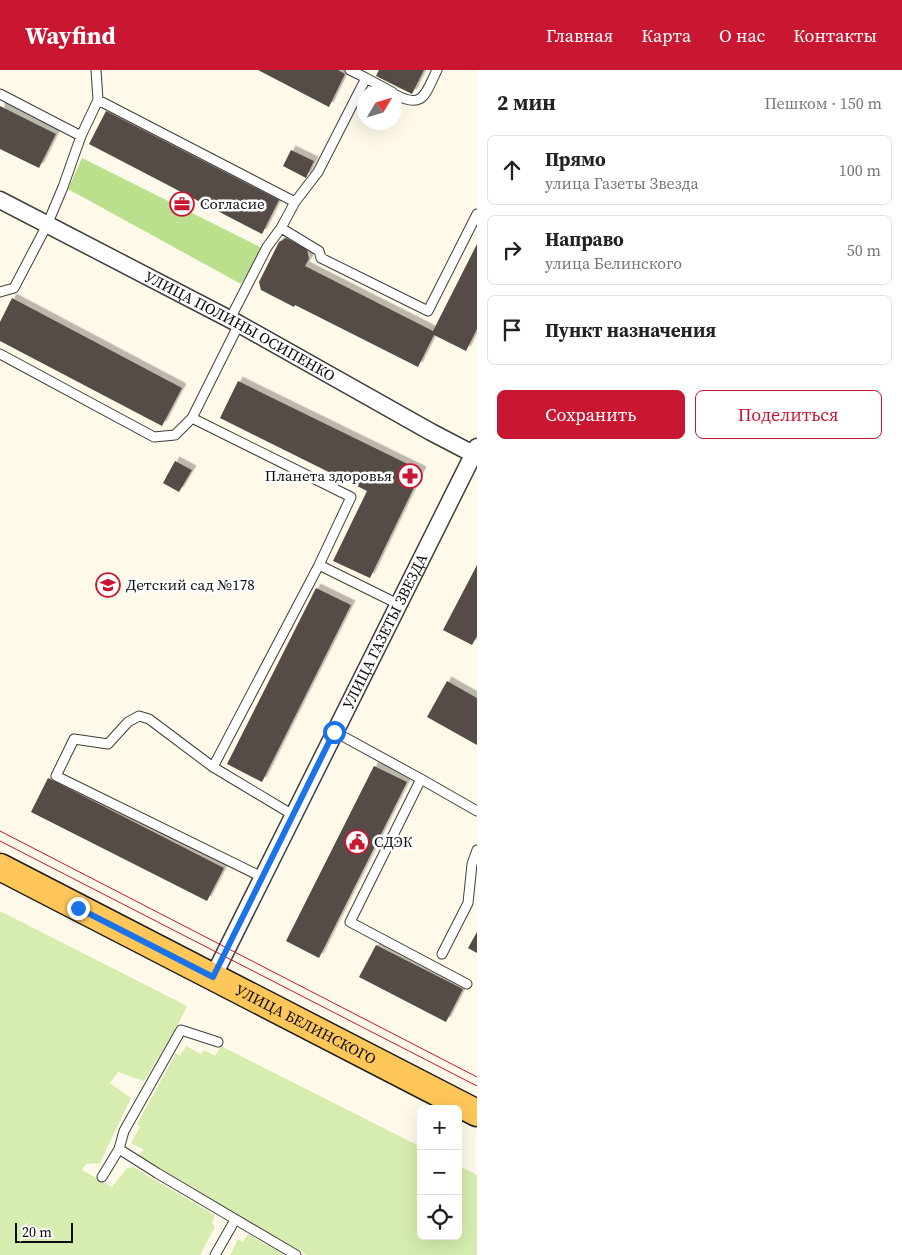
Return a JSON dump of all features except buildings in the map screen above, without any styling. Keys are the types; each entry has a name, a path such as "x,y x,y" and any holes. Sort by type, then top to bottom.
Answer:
{"main road":[{"name":"УЛИЦА БЕЛИНСКОГО","path":"0,867 477,1113"}],"street":[{"name":"УЛИЦА ПОЛИНЫ ОСИПЕНКО","path":"0,200 235,322 431,432 476,452"},
{"name":"УЛИЦА ГАЗЕТЫ ЗВЕЗДА","path":"213,977 398,604 476,452"}],"lane":[{"path":"0,292 14,288 47,225 81,136 98,100 96,70"},
{"path":"350,70 379,85"},
{"path":"402,98 417,101 424,96 437,70"},
{"path":"0,354 154,437 175,435 192,418 266,247 281,228 295,202 318,172 366,78"},
{"path":"0,94 81,136"},
{"path":"98,100 295,202"},
{"path":"281,228 319,250 321,258 428,311 477,214"},
{"path":"192,418 351,497 319,565 213,767"},
{"path":"319,565 398,604"},
{"path":"262,877 56,776 74,739 108,744 128,722 139,716 149,719 213,767 293,815"},
{"path":"334,732 477,811"},
{"path":"421,779 350,922 467,984"},
{"path":"442,954 468,903 472,864 477,850"},
{"path":"102,1177 119,1148 124,1131 181,1030 218,1042"},
{"path":"119,1148 235,1220 296,1255"},
{"path":"216,1255 235,1220"}],"green space":[{"path":"82,158 262,248 241,284 68,189"},
{"path":"0,911 187,1006 177,1027 144,1081 118,1072 110,1083 131,1098 100,1163 86,1164 82,1170 112,1187 127,1168 133,1167 215,1215 212,1223 215,1227 200,1255 0,1255"},
{"path":"186,1046 201,1054 204,1050 215,1056 221,1046 417,1145 417,1240 462,1240 462,1167 477,1175 477,1255 307,1255 138,1155 144,1150 131,1143 140,1127 137,1124 176,1053 180,1056"},
{"path":"248,1234 284,1255 230,1255 238,1239 243,1242"}],"tram line":[{"path":"0,831 477,1077"},
{"path":"0,841 477,1086"}],"place":[{"name":"Согласие","path":"182,204"},
{"name":"Планета здоровья","path":"410,476"},
{"name":"Детский сад №178","path":"108,585"},
{"name":"СДЭК","path":"357,842"}],"route":[{"path":"78,908 213,977 334,732"}]}
